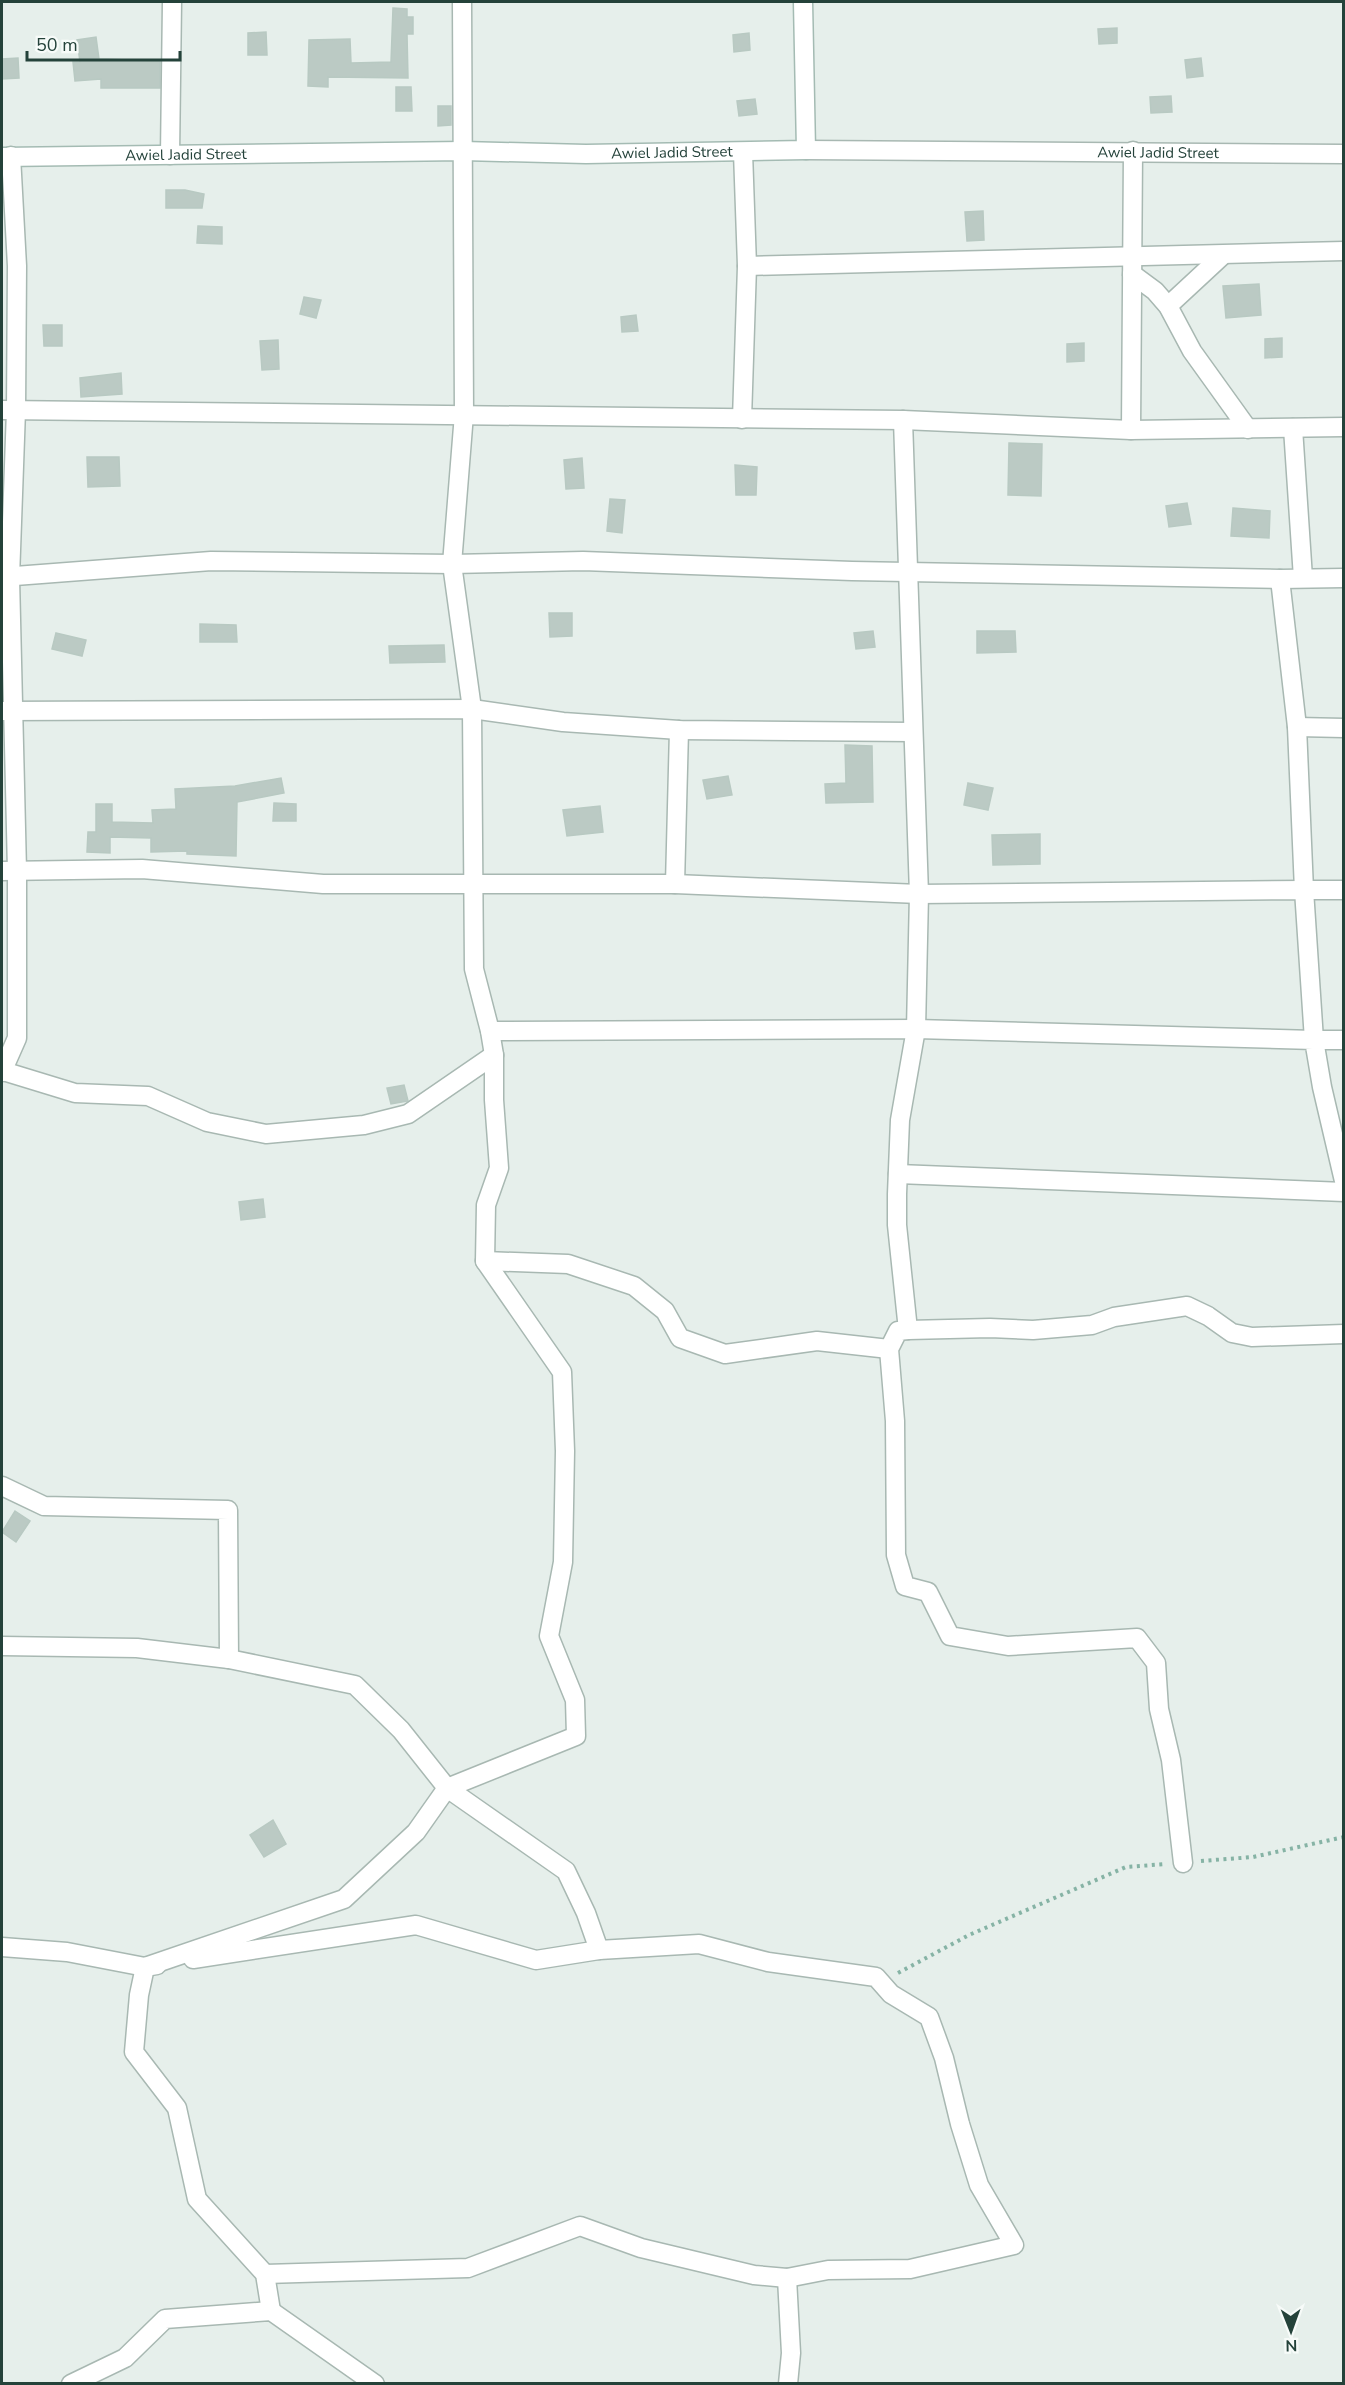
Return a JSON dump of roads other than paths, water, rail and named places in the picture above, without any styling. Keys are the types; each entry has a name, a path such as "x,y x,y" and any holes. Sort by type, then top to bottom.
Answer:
{"street":[{"path":"170,155 172,2"},
{"path":"145,1967 344,1899 416,1832 447,1788 576,1736 575,1700 549,1636 563,1562 565,1451 562,1372 485,1261 486,1205 499,1168 494,1100 494,1055 474,969 472,710 452,564 464,414 462,2"},
{"path":"803,2 806,150"},
{"name":"Awiel Jadid Street","path":"6,157 463,151 586,154 806,150 1344,154"},
{"path":"742,419 747,266 743,152"},
{"path":"1131,430 1133,152"},
{"path":"6,157 9,265 7,711 9,871 17,1038 2,1072 75,1094 148,1096 207,1122 266,1134 364,1125 408,1114 494,1055"},
{"path":"747,266 1131,266 1223,255 1344,251"},
{"path":"1168,306 1223,255"},
{"path":"1131,266 1168,306 1192,351 1248,429"},
{"path":"9,410 903,420 1131,430 1344,428"},
{"path":"903,420 919,894 916,1029 900,1120 898,1174 897,1225 908,1330"},
{"path":"1293,428 1303,578"},
{"path":"6,578 211,561 452,564 584,561 909,572 1280,579 1344,578"},
{"path":"1280,579 1297,727 1304,890 1314,1040 1322,1087 1344,1181"},
{"path":"7,711 472,710 563,723 679,730 913,732"},
{"path":"1297,727 1344,728"},
{"path":"675,884 679,730"},
{"path":"9,871 142,869 323,884 675,884 919,894 1344,890"},
{"path":"490,1031 916,1029 1344,1040"},
{"path":"898,1174 1344,1192"},
{"path":"485,1261 568,1264 634,1286 665,1311 680,1338 725,1354 817,1341 889,1349"},
{"path":"1183,1863 1171,1760 1159,1709 1156,1663 1137,1638 1008,1646 950,1636 928,1592 905,1586 896,1555 895,1421 889,1349 898,1331 990,1328 1033,1330 1092,1325 1114,1317 1187,1306 1208,1316 1232,1333 1252,1337 1344,1334"},
{"path":"2,1486 44,1506 228,1510 229,1659"},
{"path":"2,1646 136,1648 229,1659 355,1685 401,1730 447,1788 566,1871 586,1913 599,1950"},
{"path":"2,1947 67,1952 145,1967 416,1925 536,1960 599,1950 699,1944 768,1962 876,1977 891,1994 930,2017 944,2058 960,2124 979,2185 1014,2245 909,2269 828,2270 788,2278 754,2275 641,2248 580,2226 468,2268 265,2274"},
{"path":"145,1967 139,1995 134,2052 177,2108 197,2199 265,2274 271,2311"},
{"path":"788,2278 791,2353 788,2384"},
{"path":"71,2384 125,2358 165,2319 271,2311 375,2384"}]}
